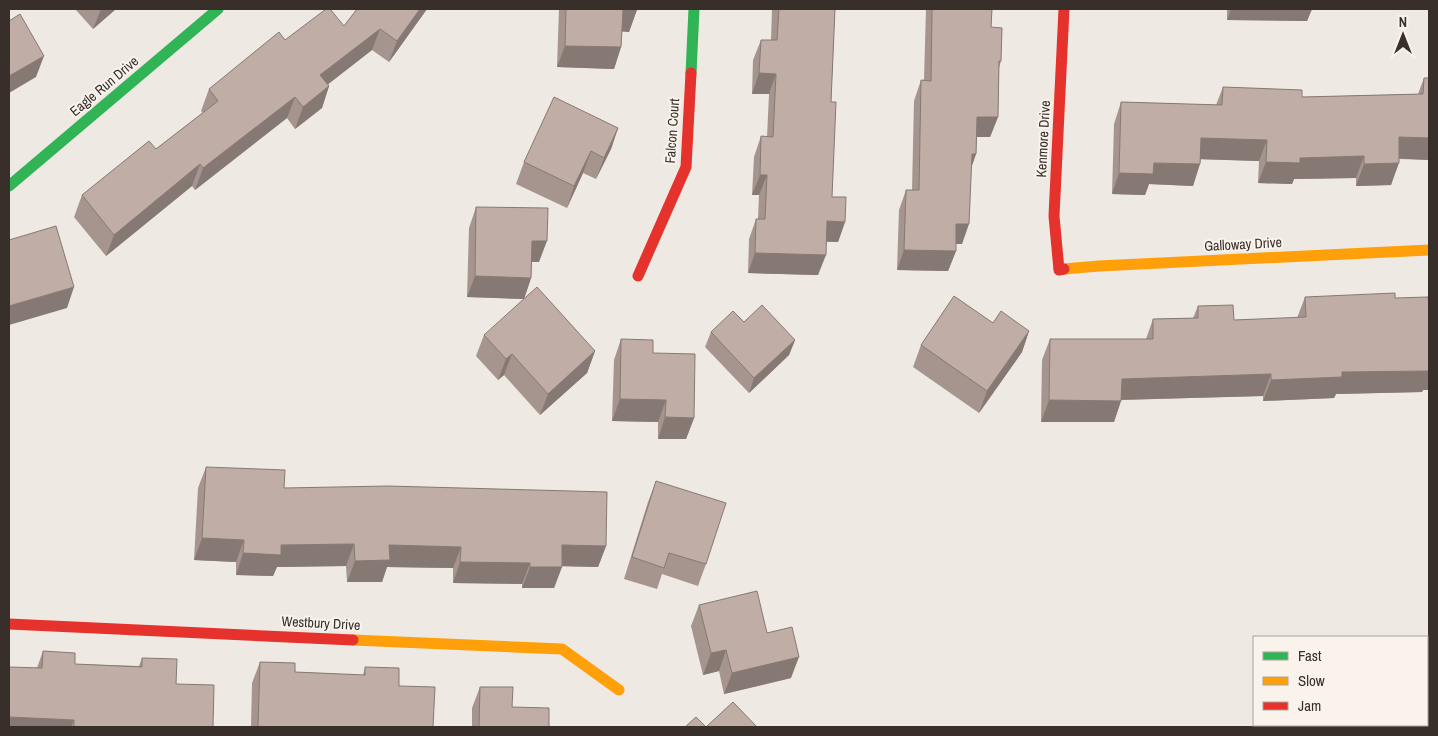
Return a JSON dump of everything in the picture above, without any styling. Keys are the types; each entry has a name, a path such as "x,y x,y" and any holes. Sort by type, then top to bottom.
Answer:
{"street":[{"name":"Eagle Run Drive","path":"9,186 218,9"},
{"name":"Falcon Court","path":"638,276 686,168 694,9"},
{"name":"Kenmore Drive","path":"1059,270 1054,216 1064,9"},
{"name":"Galloway Drive","path":"1059,270 1429,250"},
{"name":"Westbury Drive","path":"9,624 562,649 619,690"}],"building":[{"path":"326,9 330,9 344,26 357,9 420,9 397,41 380,29 320,75 329,86 303,107 295,97 203,168 200,164 114,235 82,195 149,141 156,149 218,101 209,89 279,32 285,40"},
{"path":"566,9 637,10 623,10 621,47 565,46"},
{"path":"779,9 835,9 831,102 836,102 832,197 846,197 845,222 827,221 826,255 755,253 756,219 765,219 767,175 760,175 761,136 773,137 776,74 759,73 761,40 777,40"},
{"path":"932,9 992,9 991,27 1002,28 1001,61 999,61 998,117 977,117 976,154 972,154 969,224 956,224 956,251 904,250 906,190 919,190 921,80 931,81"},
{"path":"20,14 44,56 9,76 9,21"},
{"path":"1424,78 1429,78 1429,138 1399,137 1399,163 1364,164 1364,156 1300,158 1300,163 1266,162 1267,140 1201,138 1200,164 1154,163 1153,174 1119,173 1121,102 1222,105 1223,87 1302,90 1302,97 1423,94"},
{"path":"554,97 618,128 604,158 591,151 574,186 524,162"},
{"path":"476,207 548,208 547,241 532,241 531,278 475,276"},
{"path":"56,226 74,287 9,306 9,240"},
{"path":"537,287 595,351 548,394 512,354 506,359 484,335"},
{"path":"1395,293 1395,298 1428,297 1429,371 1342,372 1342,377 1271,380 1271,374 1122,379 1121,401 1049,400 1050,339 1153,339 1153,319 1198,318 1198,306 1233,305 1234,320 1306,317 1305,297"},
{"path":"954,296 993,323 1001,311 1029,331 987,391 921,345"},
{"path":"762,305 795,340 754,378 711,332 733,311 744,322"},
{"path":"621,339 653,340 653,353 695,354 694,418 665,417 666,400 620,399"},
{"path":"206,467 285,470 284,488 388,486 607,492 606,546 562,545 562,567 530,567 530,563 460,562 461,547 389,545 390,560 355,561 354,544 281,545 281,555 243,553 244,540 202,538"},
{"path":"656,481 726,503 706,564 669,553 664,568 632,557"},
{"path":"757,591 767,633 792,627 799,657 732,673 726,650 711,653 699,605"},
{"path":"43,651 75,653 75,664 142,667 142,658 177,659 176,684 214,685 213,727 74,727 74,720 9,717 9,667 42,668"},
{"path":"260,662 295,663 295,672 365,675 365,667 399,668 399,686 435,687 433,727 258,727"},
{"path":"480,687 513,687 512,707 549,708 549,727 479,727"},
{"path":"733,702 757,727 706,727"},
{"path":"696,717 706,727 685,727"}],"traffic: fast":[{"path":"9,186 218,9"},
{"path":"691,73 694,9"}],"traffic: slow":[{"path":"1064,269 1429,250"},
{"path":"353,640 562,649 619,690"}],"traffic: jam":[{"path":"1064,9 1054,216 1059,270 1064,269"},
{"path":"638,276 686,167 691,73"},
{"path":"9,624 353,640"}]}
